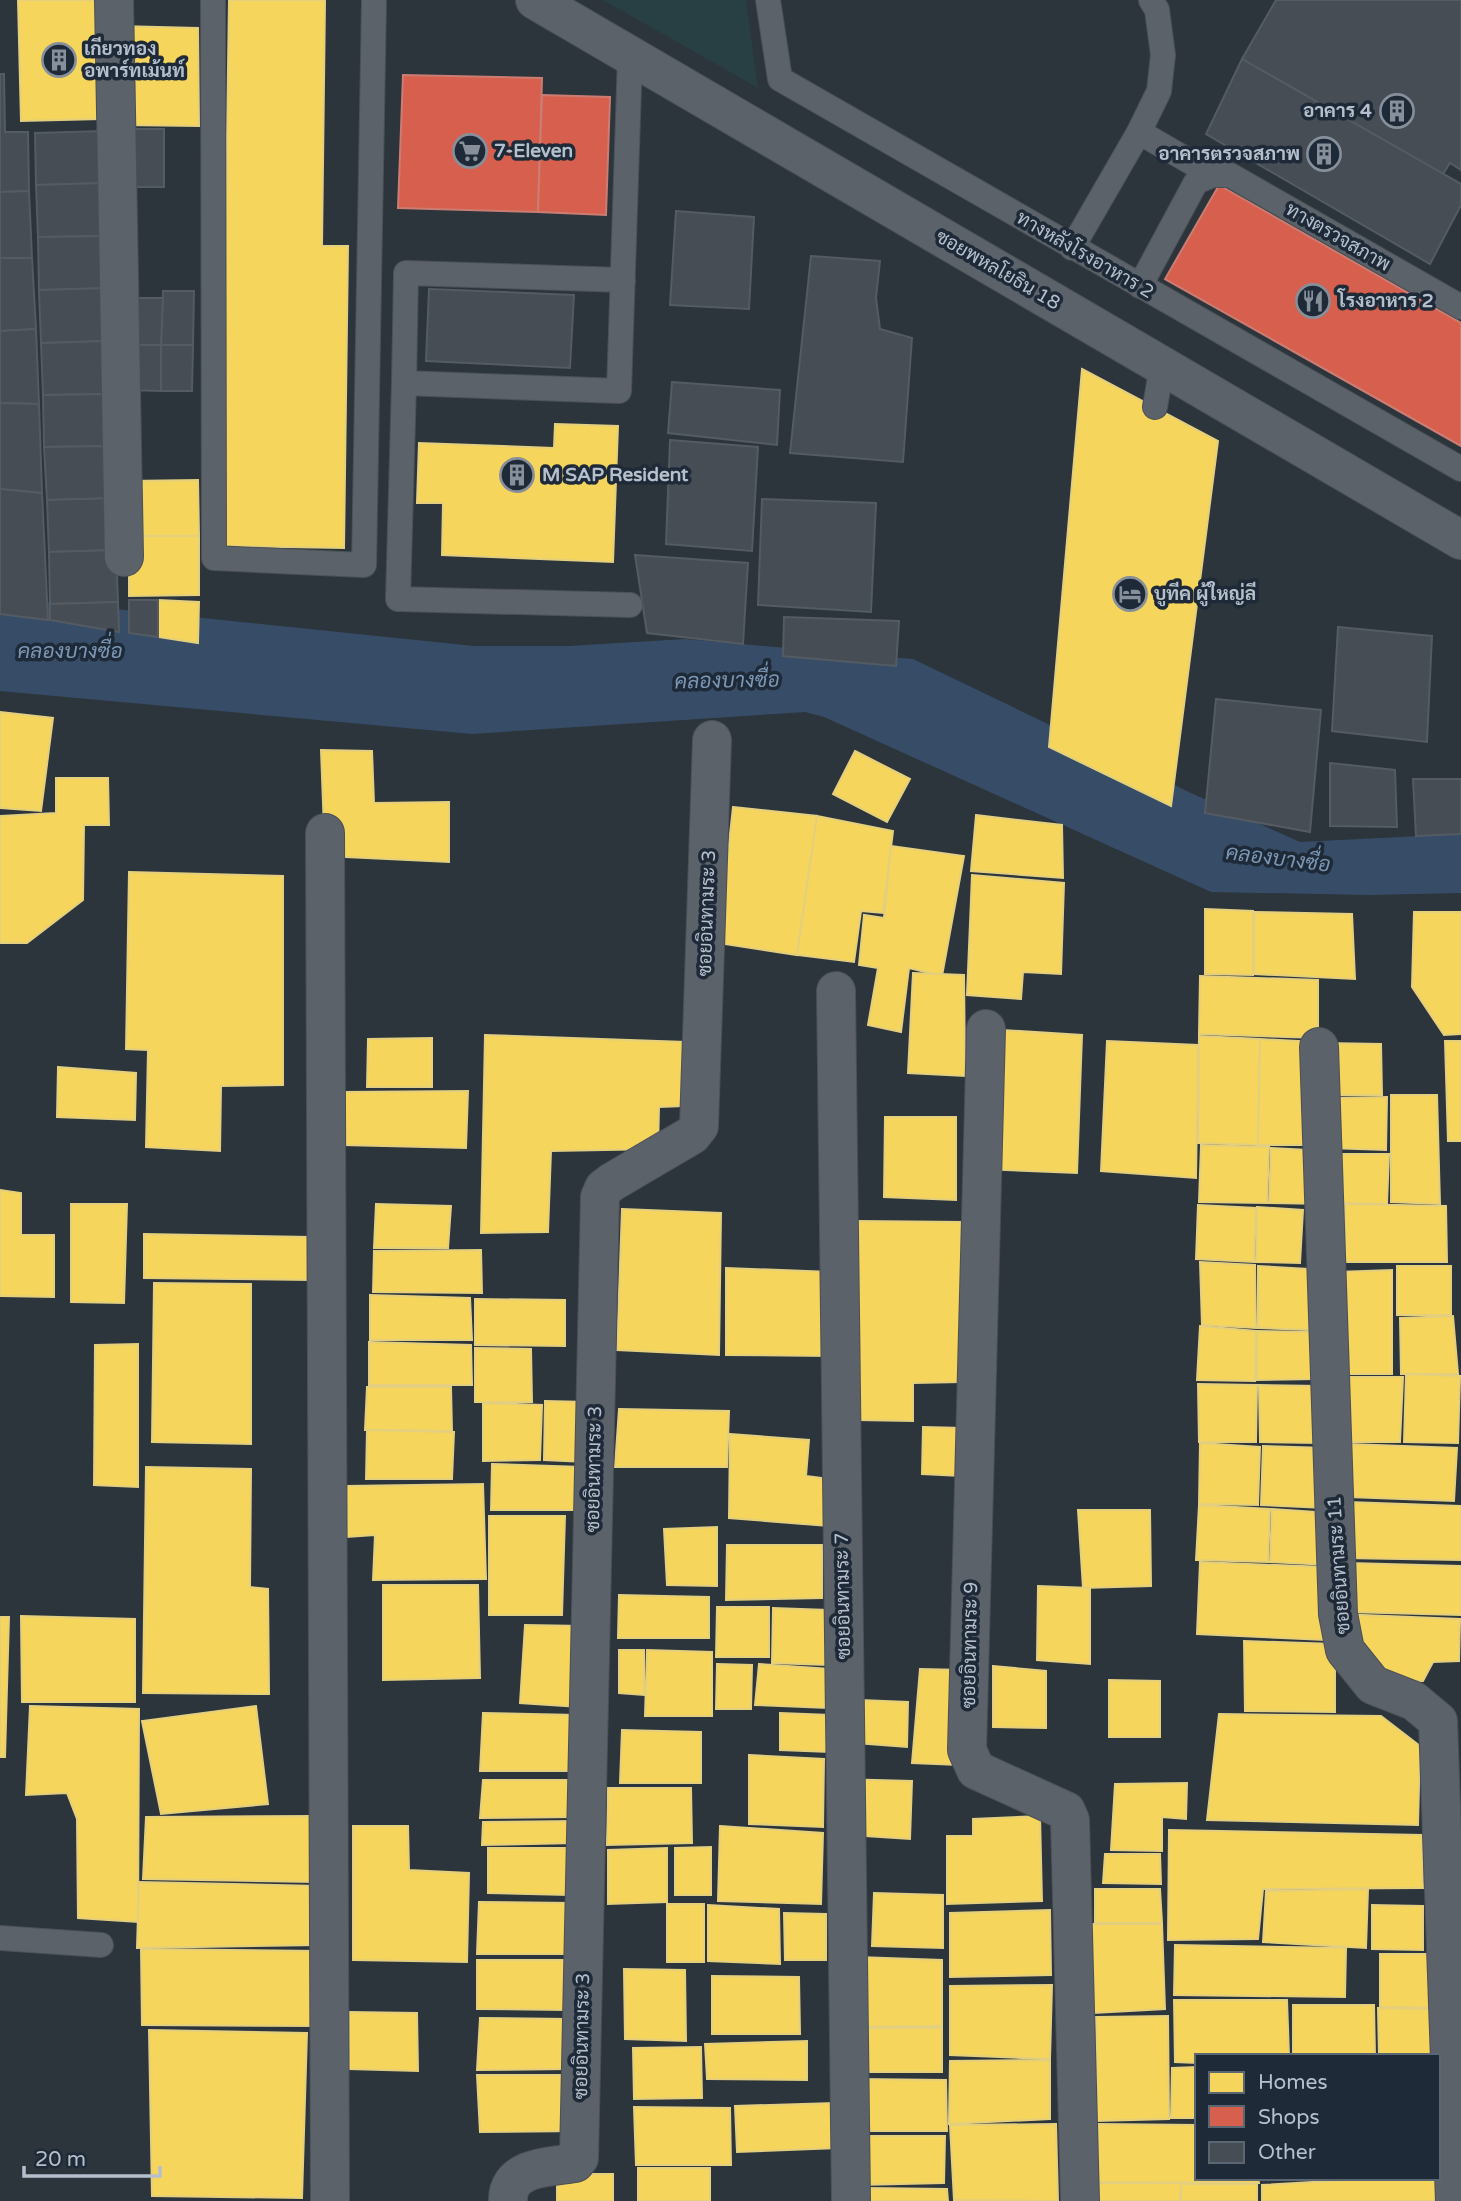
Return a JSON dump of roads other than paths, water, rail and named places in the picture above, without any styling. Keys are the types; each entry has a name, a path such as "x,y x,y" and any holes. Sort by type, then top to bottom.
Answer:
{"street":[{"path":"114,0 124,557"},
{"name":"ซอยพหลโยธิน 18","path":"535,0 1461,540"},
{"name":"ซอยอินทามระ 3","path":"508,2201 512,2183 518,2177 531,2170 575,2163 579,2158 600,1197 604,1188 612,1182 692,1135 699,1126 712,740"},
{"path":"325,833 330,2201"},
{"name":"ซอยอินทามระ 7","path":"836,991 851,2201"},
{"name":"ซอยอินทามระ 9","path":"986,1029 967,1750 975,1770 1066,1811 1070,1821 1080,2201"},
{"name":"ซอยอินทามระ 11","path":"1319,1047 1338,1614 1345,1650 1373,1685 1415,1701 1438,1721 1455,2201"}],"lane":[{"path":"213,0 214,558 364,565 374,0"},
{"name":"ทางหลังโรงอาหาร 2","path":"768,0 780,79 1461,469"},
{"path":"1072,248 1139,132 1159,90 1163,55 1157,10 1151,0"},
{"path":"404,383 619,391 630,56"},
{"name":"ทางตรวจสภาพ","path":"1139,132 1213,175 1230,175 1461,307"},
{"path":"1140,286 1196,182 1213,175"},
{"path":"623,280 406,273 398,599 630,606"},
{"path":"1155,407 1162,365"},
{"path":"0,1938 101,1945"}],"water":[{"name":"คลองบางซื่อ","path":"0,597 474,646 569,646 685,639 913,659 1191,793 1300,842 1461,834 1461,893 1369,895 1211,892 824,717 805,712 472,734 0,691"}],"place":[{"name":"เกียวทอง อพาร์ทเม้นท์","path":"59,60"},
{"name":"อาคาร 4","path":"1397,111"},
{"name":"7-Eleven","path":"470,151"},
{"name":"อาคารตรวจสภาพ","path":"1324,154"},
{"name":"โรงอาหาร 2","path":"1313,301"},
{"name":"M SAP Resident","path":"517,475"},
{"name":"บูทีค ผู้ใหญ่ลี","path":"1130,594"}]}
